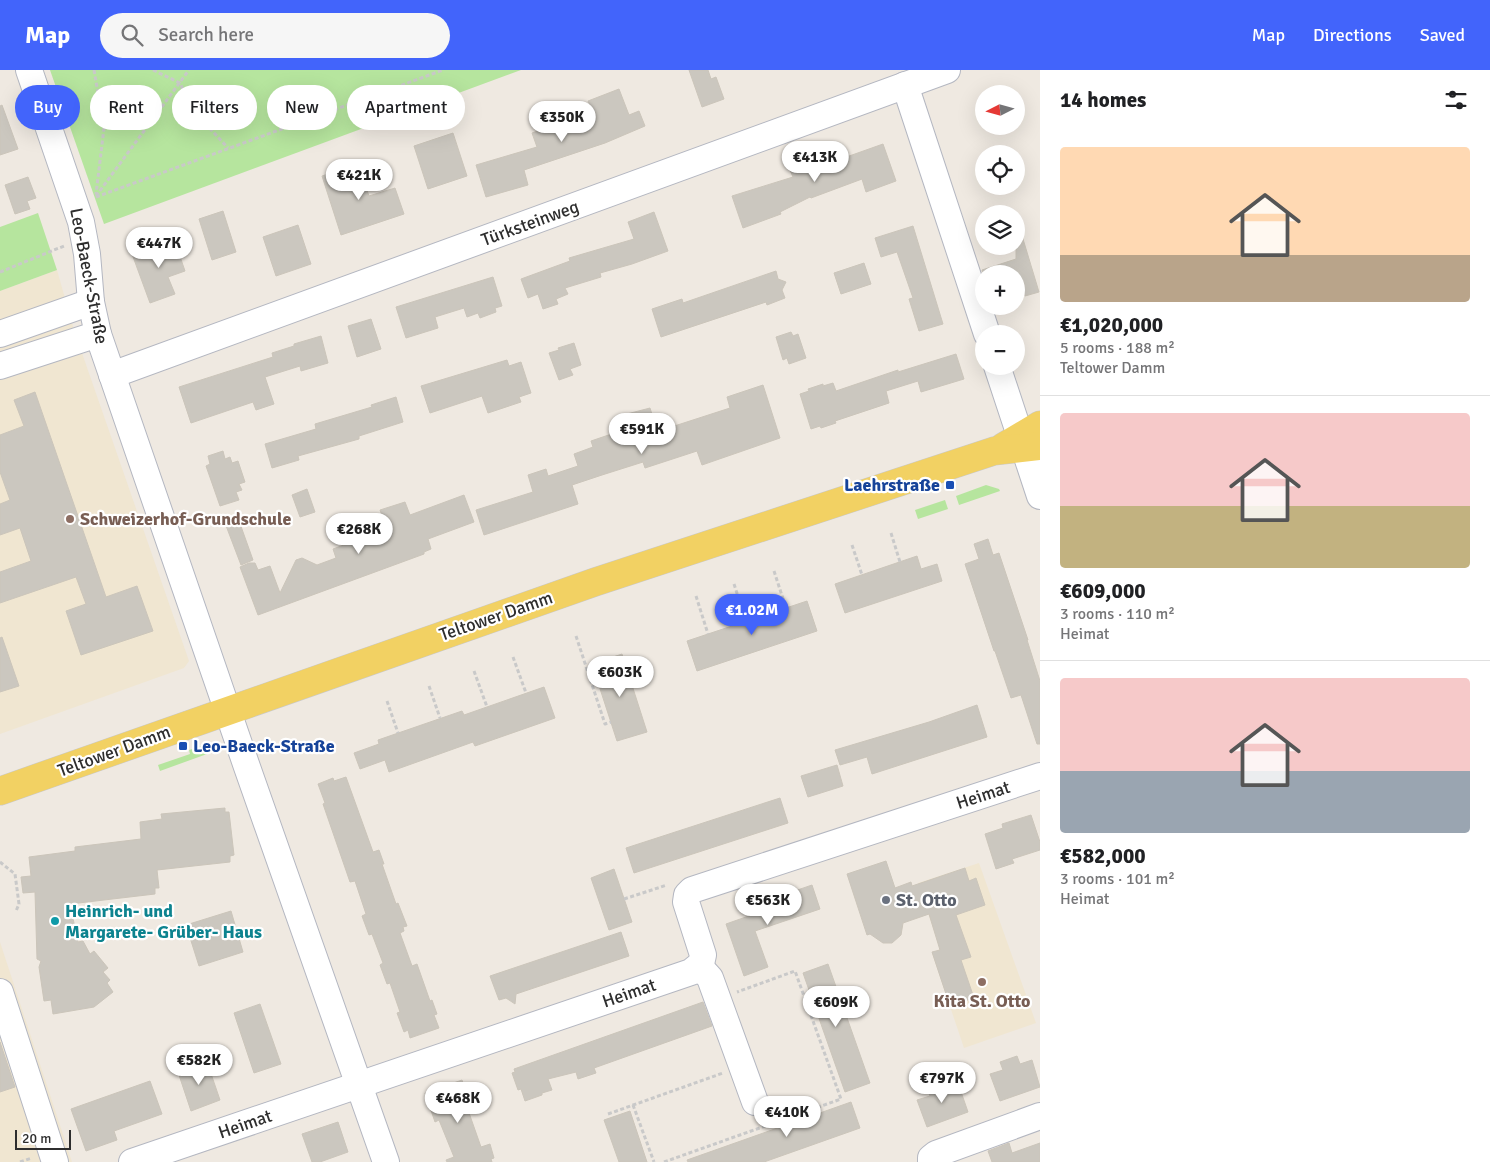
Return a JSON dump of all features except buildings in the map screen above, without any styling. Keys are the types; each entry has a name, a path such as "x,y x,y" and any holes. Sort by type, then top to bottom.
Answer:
{"main road":[{"name":"Teltower Damm","path":"0,791 595,582 1031,439"}],"street":[{"name":"Leo-Baeck-Straße","path":"29,70 86,201 85,239 91,302 98,334 386,1162"},
{"name":"Türksteinweg","path":"112,376 947,70"},
{"path":"905,85 984,325"},
{"path":"0,334 91,302"},
{"path":"0,366 98,334"},
{"path":"1001,375 1031,439 1040,496"},
{"name":"Heimat","path":"132,1162 691,972 700,966 703,960 703,952 686,902 687,895 692,890 1040,776"},
{"path":"700,966 710,978 755,1102"},
{"path":"0,992 54,1162"},
{"path":"931,1162 932,1156 936,1154 1040,1116"}],"path":[{"path":"86,201 104,128 94,70"},
{"path":"153,70 180,83 192,109 228,148"},
{"path":"86,201 189,70"},
{"path":"86,201 443,70"},
{"path":"0,272 85,239"},
{"path":"891,533 900,562"},
{"path":"852,545 862,575"},
{"path":"774,571 786,608"},
{"path":"734,584 746,622"},
{"path":"696,596 708,634"},
{"path":"576,636 605,724 611,722"},
{"path":"513,657 526,693"},
{"path":"474,671 487,707"},
{"path":"592,685 598,683"},
{"path":"429,686 440,718"},
{"path":"387,701 398,733"},
{"path":"0,862 15,874 19,904 16,911"},
{"path":"624,899 667,885"},
{"path":"664,1162 841,1099 795,972 717,999"},
{"path":"608,1114 742,1066"},
{"path":"634,1105 654,1162"}],"shaded area":[{"name":"Schweizerhof-Grundschule","path":"57,270 74,330 189,661 184,668 0,734 0,291"},
{"name":"Kita St. Otto","path":"979,863 1036,1023 964,1048 932,953 940,949 918,883"},
{"path":"0,942 72,1162 0,1162"}],"green space":[{"path":"50,70 521,70 465,91 465,85 347,85 347,130 359,130 104,224 71,130 80,130 80,85 55,85"},
{"path":"38,213 57,270 0,291 0,227"},
{"path":"986,485 1000,491 959,505 956,496"},
{"path":"945,500 948,509 918,519 915,510"},
{"path":"202,746 207,754 160,771 158,765 190,754 189,750"}],"place":[{"name":"Laehrstraße","path":"950,485"},
{"name":"Schweizerhof-Grundschule","path":"70,519"},
{"name":"Leo-Baeck-Straße","path":"183,746"},
{"name":"St. Otto","path":"886,900"},
{"name":"Heinrich- und Margarete- Grüber- Haus","path":"55,921"},
{"name":"Kita St. Otto","path":"982,982"}]}
